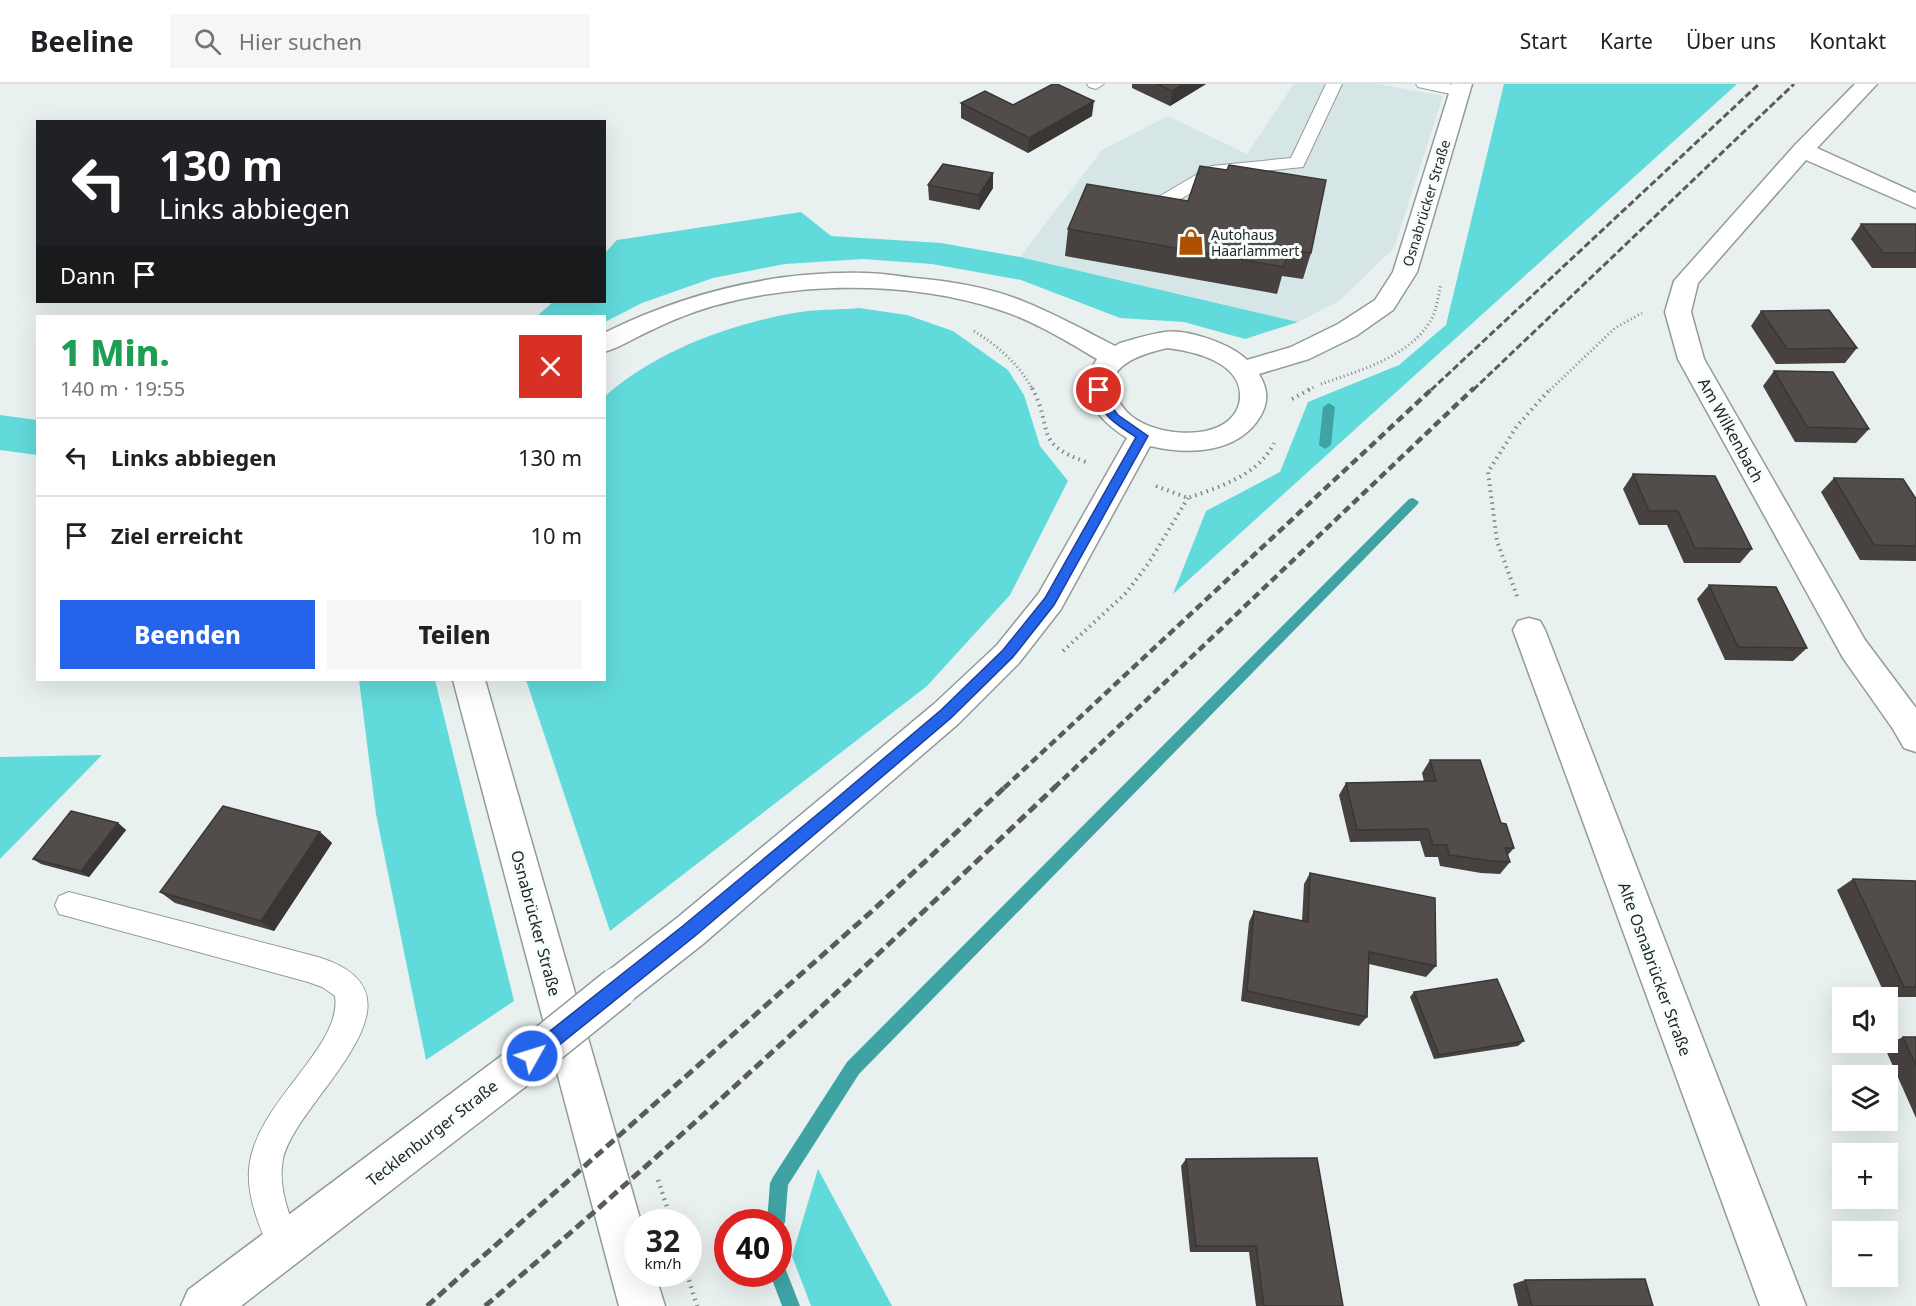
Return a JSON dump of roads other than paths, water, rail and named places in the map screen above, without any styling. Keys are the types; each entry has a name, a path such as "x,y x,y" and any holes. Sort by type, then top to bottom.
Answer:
{"street":[{"name":"Am Wilkenbach","path":"1867,84 1803,150 1686,281 1678,312 1691,359 1854,650 1912,726"},
{"name":"Osnabrücker Straße","path":"1243,370 1300,353 1347,330 1383,304 1405,273 1461,87"},
{"path":"1803,150 1916,201"},
{"path":"606,343 645,323 703,301 761,287 864,280 949,289 1010,305 1065,330 1114,357"},
{"path":"1167,340 1188,342 1211,349 1229,358 1243,370 1251,383 1254,398 1251,411 1239,426 1220,437 1195,442 1169,442 1142,436 1114,418 1102,403 1099,390 1101,375 1114,357 1125,349 1147,342 1167,340"},
{"name":"Tecklenburger Straße","path":"204,1306 285,1247 515,1070 690,931 946,714 1008,654 1050,601 1142,436"},
{"name":"Alte Osnabrücker Straße","path":"1529,630 1783,1306"},
{"name":"Osnabrücker Straße","path":"469,681 642,1306"}],"lane":[{"path":"1123,200 1158,205 1217,170 1297,162 1334,84"},
{"path":"1424,84 1461,87"},
{"path":"69,905 308,968 334,976 347,987 352,1006 347,1029 282,1124 267,1157 265,1192 285,1247"}],"waterway":[{"path":"1325,445 1329,407"},
{"path":"777,1209 779,1183 853,1068 1413,502"},
{"path":"784,1287 791,1306"}],"railway":[{"path":"1431,390 1759,84"},
{"path":"1473,390 1794,84"},
{"path":"1004,788 1433,388"},
{"path":"1054,788 1474,388"},
{"path":"427,1306 871,912 1006,786"},
{"path":"485,1306 631,1180 774,1050 1056,786"}],"place":[{"name":"Autohaus Haarlammert","path":"1191,242"}]}
